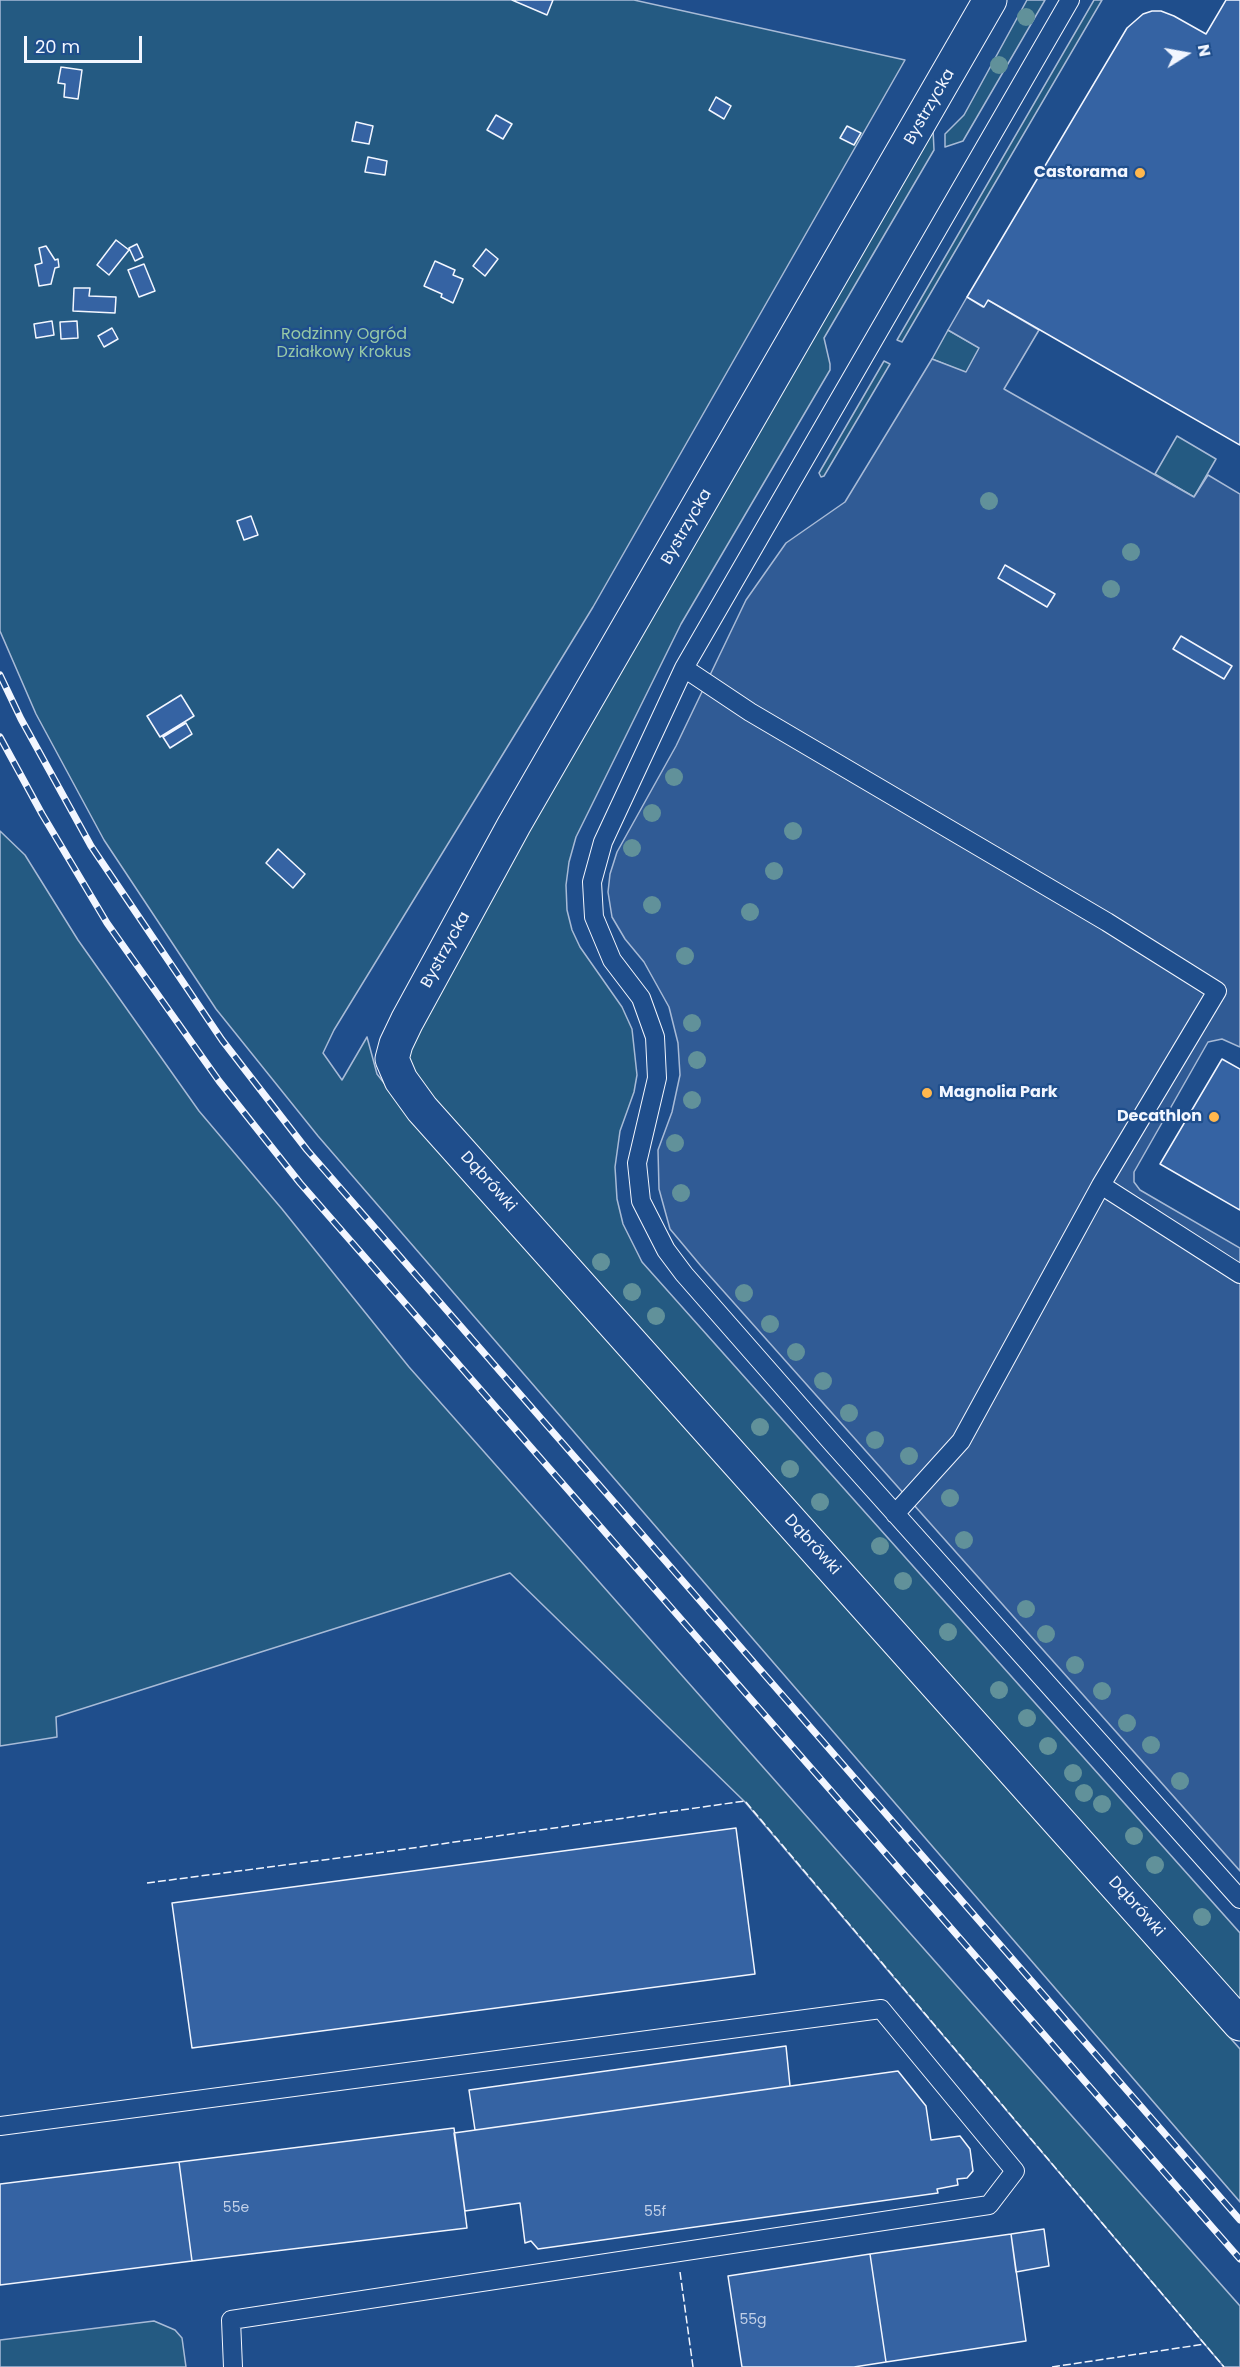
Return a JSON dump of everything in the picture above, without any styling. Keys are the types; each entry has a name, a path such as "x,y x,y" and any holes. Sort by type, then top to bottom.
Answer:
{"street":[{"name":"Bystrzycka","path":"392,1059 407,1021 514,825 990,0"},
{"name":"Dąbrówki","path":"392,1059 401,1080 422,1109 1240,2024"}],"lane":[{"path":"1070,0 684,668 603,842 592,882 594,917 612,960 640,998 655,1037 657,1078 637,1163 641,1201 666,1250 684,1274 895,1514 1240,1899"},
{"path":"684,668 750,712 1107,922 1217,990 1101,1185 961,1441 895,1514"},
{"path":"1101,1185 1240,1274"},
{"path":"0,2126 881,2009 1015,2170 988,2205 231,2320 234,2367"}],"green space":[{"name":"Rodzinny Ogród Działkowy Krokus","path":"0,0 634,0 905,60 593,607 334,1030 323,1053 342,1080 367,1037 377,1074 413,1120 1240,2049 1240,2202 318,1136 216,1009 104,840 36,714 0,631"},
{"path":"1027,0 1045,0 963,141 945,147 945,134 964,115"},
{"path":"1094,0 1102,0 902,342 897,340"},
{"path":"933,129 934,150 824,338 830,370 681,624 576,837 566,885 567,910 572,930 580,947 622,1007 632,1029 637,1075 634,1092 620,1131 615,1167 617,1199 623,1224 642,1262 1240,1933 1240,2005 420,1085 404,1046"},
{"path":"948,330 980,348 966,373 932,359"},
{"path":"884,361 890,364 824,476 821,477 819,473"},
{"path":"1177,436 1216,459 1194,497 1155,474"},
{"path":"0,831 25,855 78,940 199,1111 282,1209 409,1367 1240,2306 1240,2367 1224,2367 745,1802 510,1573 56,1717 57,1737 0,1746"},
{"path":"154,2321 175,2330 182,2338 186,2367 0,2367 0,2340"}],"shaded area":[{"name":"Magnolia Park","path":"967,297 983,307 988,300 1039,330 1004,389 1194,497 1208,475 1240,494 1240,1047 1222,1039 1208,1042 1134,1172 1134,1182 1140,1190 1240,1248 1240,1871 701,1266 670,1229 659,1189 658,1150 672,1112 680,1075 678,1043 669,1007 644,962 625,939 612,917 608,892 610,874 617,852 676,746 746,600 786,543 845,502 932,359 966,372 979,348 948,330"}],"building":[{"path":"512,0 553,0 547,15"},
{"name":"Castorama","path":"1226,0 1240,0 1240,445 988,300 984,307 967,297 1127,28 1143,14 1161,11 1206,34"},
{"path":"61,67 82,70 78,99 64,97 65,84 58,83"},
{"path":"716,97 731,106 724,119 709,110"},
{"path":"496,115 512,124 503,139 487,130"},
{"path":"356,122 373,126 369,144 352,141"},
{"path":"847,126 861,133 854,145 840,138"},
{"path":"368,157 387,161 385,175 365,172"},
{"path":"116,240 129,250 109,275 97,265"},
{"path":"137,244 143,257 135,261 129,248"},
{"path":"46,246 55,260 58,259 59,267 55,268 51,284 39,286 35,265 42,263 39,248"},
{"path":"486,249 498,259 485,276 473,266"},
{"path":"435,261 455,270 453,275 463,279 453,303 441,297 442,294 424,286"},
{"path":"144,264 155,291 139,297 128,270"},
{"path":"74,288 90,288 89,296 116,297 115,313 73,311"},
{"path":"52,321 54,335 36,338 34,324"},
{"path":"77,321 78,338 61,339 60,322"},
{"path":"112,328 118,339 104,347 98,336"},
{"path":"251,516 258,535 244,540 237,521"},
{"path":"1005,565 1055,594 1047,607 998,578"},
{"path":"1181,636 1232,666 1224,679 1173,649"},
{"path":"181,695 194,716 160,737 147,716"},
{"path":"186,723 192,734 170,748 163,737"},
{"path":"278,849 305,874 293,888 266,863"},
{"name":"Decathlon","path":"1222,1059 1240,1069 1240,1210 1160,1164"},
{"path":"736,1828 755,1974 192,2048 172,1903"},
{"path":"786,2046 790,2086 475,2130 469,2090"},
{"path":"898,2071 926,2106 931,2140 960,2136 970,2149 973,2171 967,2178 957,2179 958,2185 937,2189 938,2193 538,2249 531,2241 525,2243 520,2203 465,2211 454,2133"},
{"path":"454,2128 467,2228 192,2261 179,2162"},
{"path":"179,2162 192,2261 0,2285 0,2184"},
{"path":"1044,2229 1049,2266 1016,2272 1011,2234"},
{"path":"1011,2234 1026,2341 886,2362 870,2254"},
{"path":"870,2254 886,2362 854,2367 742,2367 728,2276"}],"railway":[{"path":"0,675 21,719 91,846 222,1040 307,1150 1240,2220"},
{"path":"0,737 42,814 107,923 219,1081 300,1183 1240,2259"}],"fence":[{"path":"147,1883 745,1801 1224,2367"},
{"path":"680,2272 693,2367"},
{"path":"1052,2367 1205,2344"}],"place":[{"name":"Castorama","path":"1140,173"},
{"name":"Magnolia Park","path":"927,1093"},
{"name":"Decathlon","path":"1214,1117"}]}
